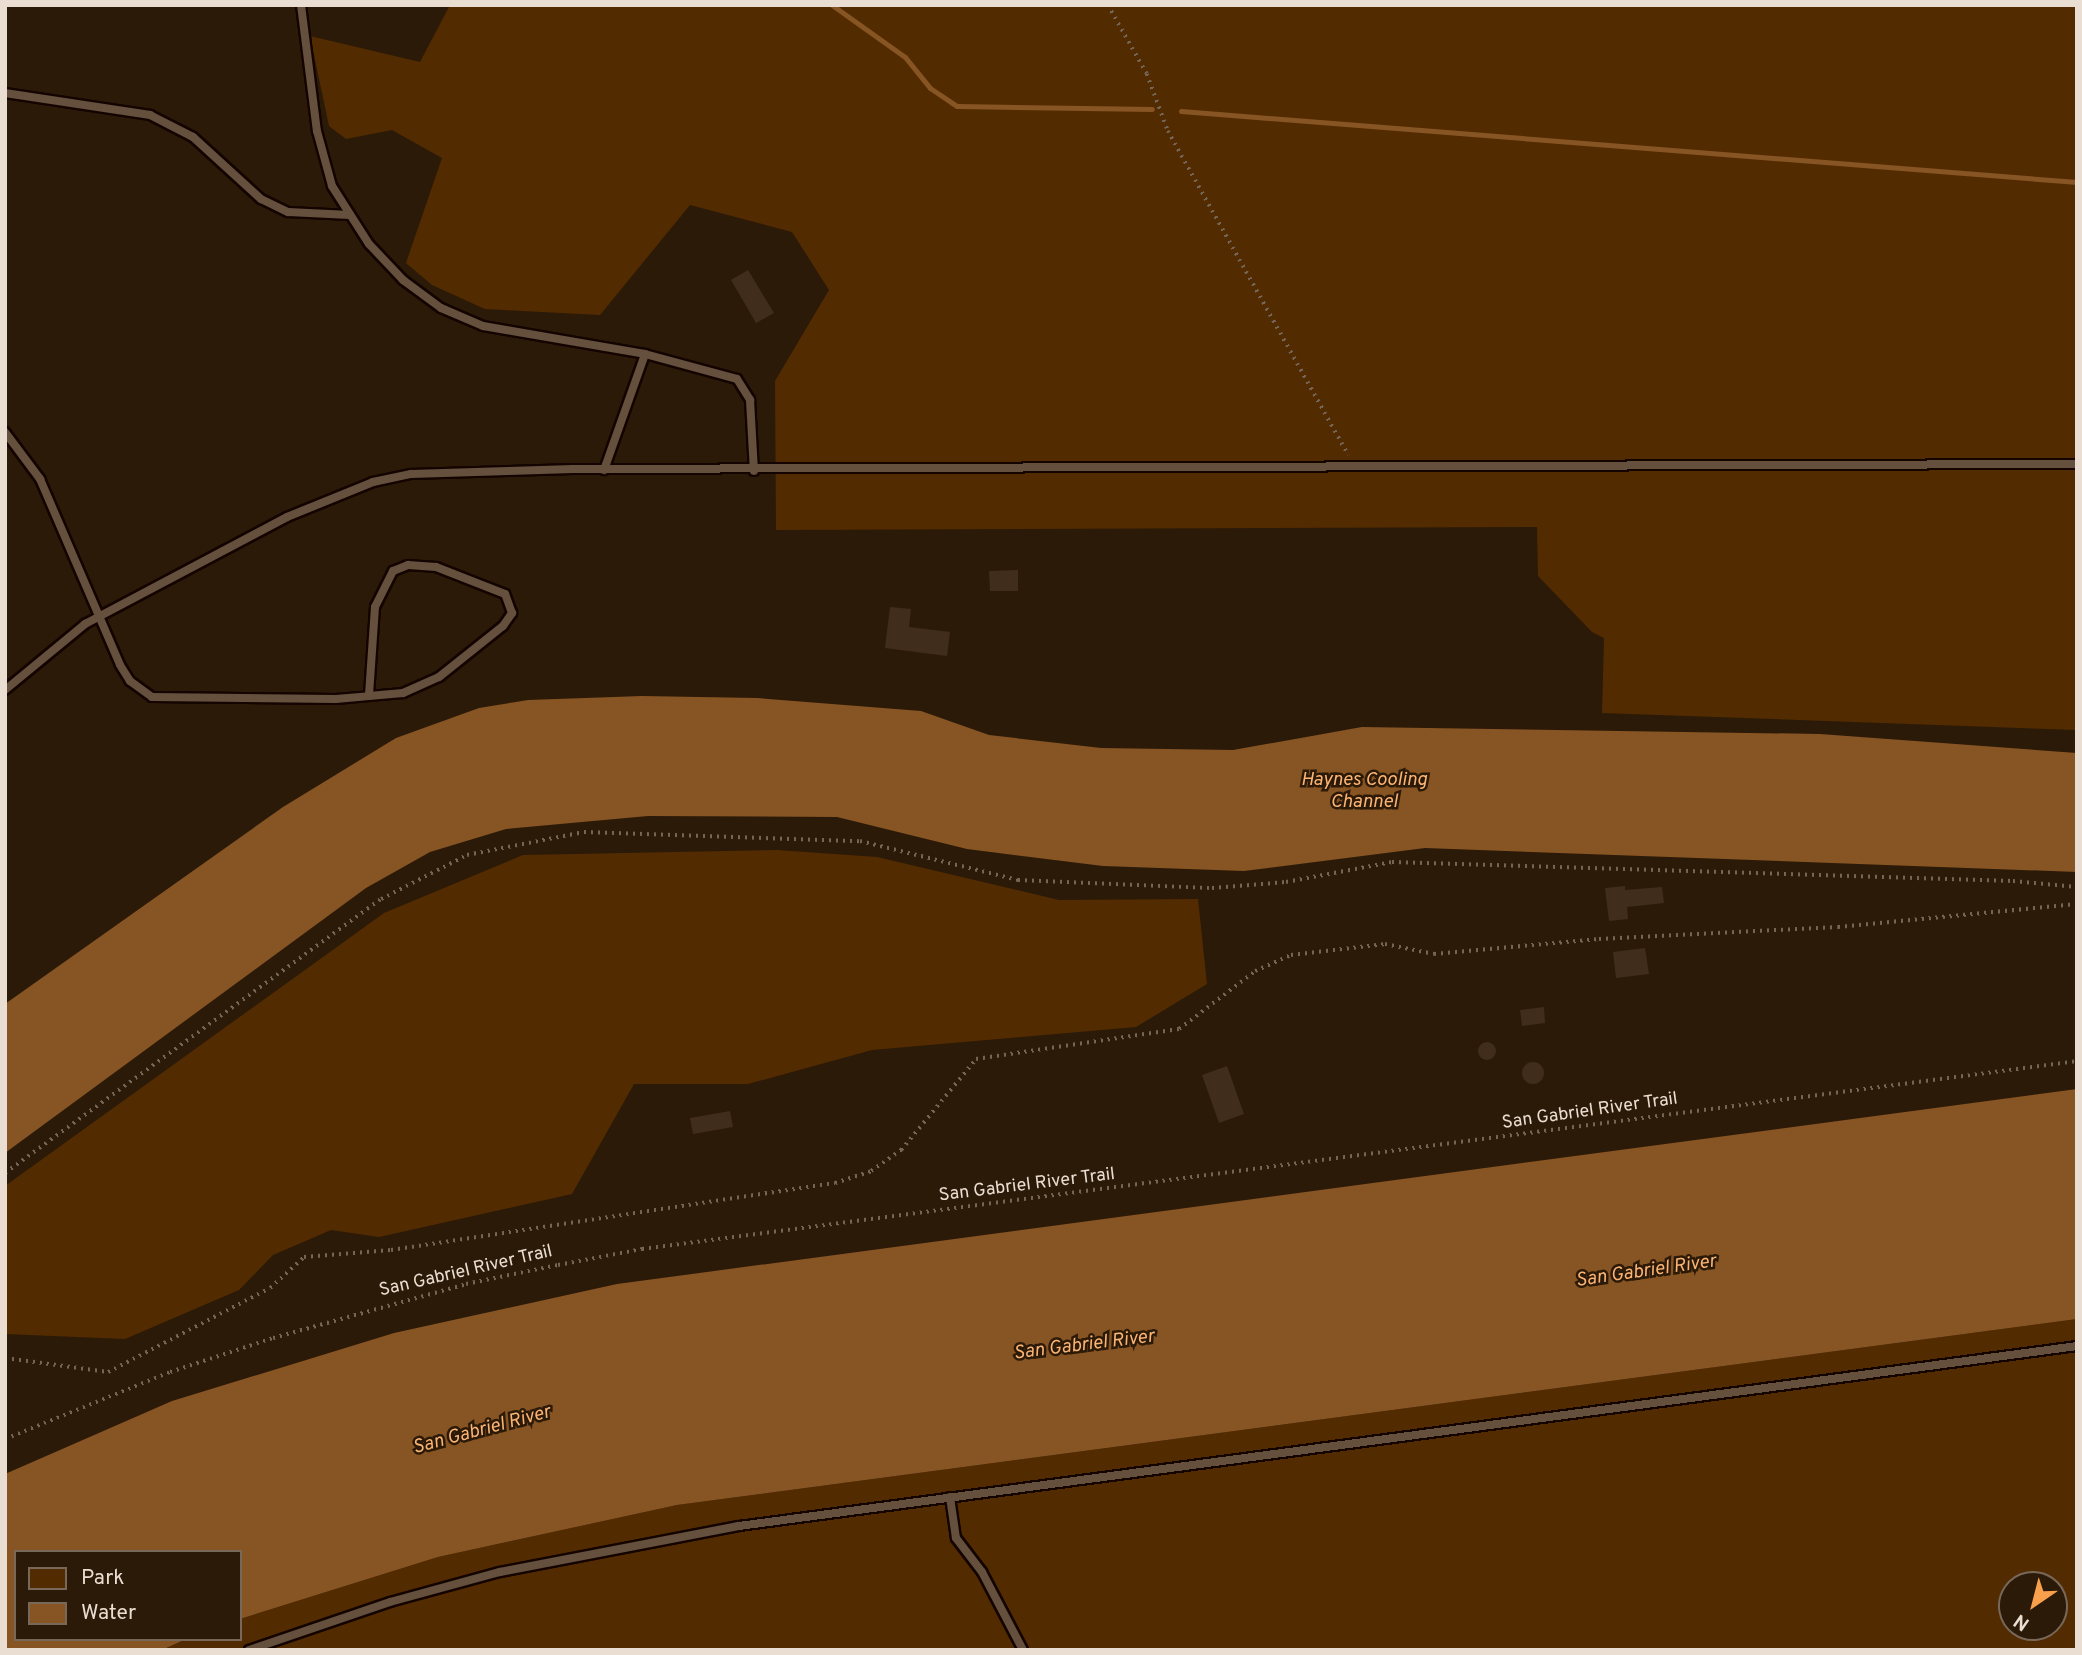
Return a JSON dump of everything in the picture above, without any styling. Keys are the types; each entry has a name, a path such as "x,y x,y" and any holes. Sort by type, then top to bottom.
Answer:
{"lane":[{"path":"301,5 317,131 332,186 369,244 403,280 441,308 483,326 645,354 737,379 750,400 754,471"},
{"path":"5,93 149,115 193,137 261,199 279,208 350,215"},
{"path":"604,470 645,354"},
{"path":"5,432 40,479 102,615 120,665 130,681 152,698 369,696 404,693 462,660 512,613 505,594 436,567 408,565 393,571 375,607 369,696"},
{"path":"5,690 16,677 102,615 287,517 373,482 411,474 604,470 2077,464"},
{"path":"249,1650 390,1602 567,1557 740,1526 2077,1346"},
{"path":"950,1497 956,1538 982,1572 1023,1650"}],"path":[{"path":"1108,5 1147,74 1168,131 1356,469"},
{"path":"5,1173 381,899 467,855 584,832 860,841 1018,880 1212,888 1286,882 1392,862 2012,881 2077,887"},
{"path":"5,1358 108,1372 270,1288 304,1257 391,1250 835,1183 871,1171 901,1150 976,1059 1179,1029 1255,971 1291,955 1385,944 1434,954 1599,939 1838,927 2077,904"},
{"name":"San Gabriel River Trail","path":"5,1439 170,1372 284,1334 466,1284 594,1258 2077,1061"}],"green space":[{"path":"450,5 2077,5 2077,730 1602,713 1604,638 1592,632 1538,576 1537,527 776,530 775,381 829,290 792,232 690,205 600,315 485,309 432,285 406,263 442,158 392,130 346,139 329,126 310,36 420,62"},
{"path":"777,850 877,857 1059,900 1198,899 1207,984 1136,1027 872,1050 748,1084 634,1084 572,1194 379,1237 331,1230 273,1255 239,1290 125,1339 5,1334 5,1186 384,913 523,855"},
{"path":"2077,1319 2077,1650 162,1650 182,1641 242,1641 242,1618 438,1557 677,1505"}],"water":[{"name":"Haynes Cooling Channel","path":"642,696 757,698 921,711 989,735 1101,748 1233,750 1362,727 1820,734 2077,753 2077,872 1425,848 1244,871 1103,866 967,849 837,817 648,816 506,829 430,852 366,888 5,1153 5,1004 283,807 396,738 479,708 528,700"},
{"name":"San Gabriel River","path":"2077,1089 2077,1319 677,1505 438,1557 242,1618 242,1550 14,1550 14,1641 182,1641 162,1650 5,1650 5,1474 172,1401 394,1333 617,1284"}],"building":[{"path":"748,270 774,313 756,323 731,280"},
{"path":"1018,570 1018,591 990,591 989,571"},
{"path":"890,607 911,609 909,627 950,632 947,656 885,648"},
{"path":"1625,886 1625,890 1662,887 1664,903 1627,907 1628,919 1609,921 1605,888"},
{"path":"1645,948 1649,974 1616,978 1613,952"},
{"path":"1544,1007 1545,1023 1522,1026 1520,1010"},
{"path":"1487,1042 1493,1045 1496,1051 1493,1057 1487,1060 1481,1057 1478,1051 1481,1045"},
{"path":"1533,1062 1541,1065 1544,1073 1541,1081 1533,1084 1525,1081 1522,1073 1525,1065"},
{"path":"1227,1066 1244,1114 1219,1123 1202,1075"},
{"path":"730,1111 733,1127 693,1134 690,1118"}],"waterway":[{"path":"832,5 905,57 930,88 957,106 1152,109"},
{"path":"1181,111 2077,182"}]}
